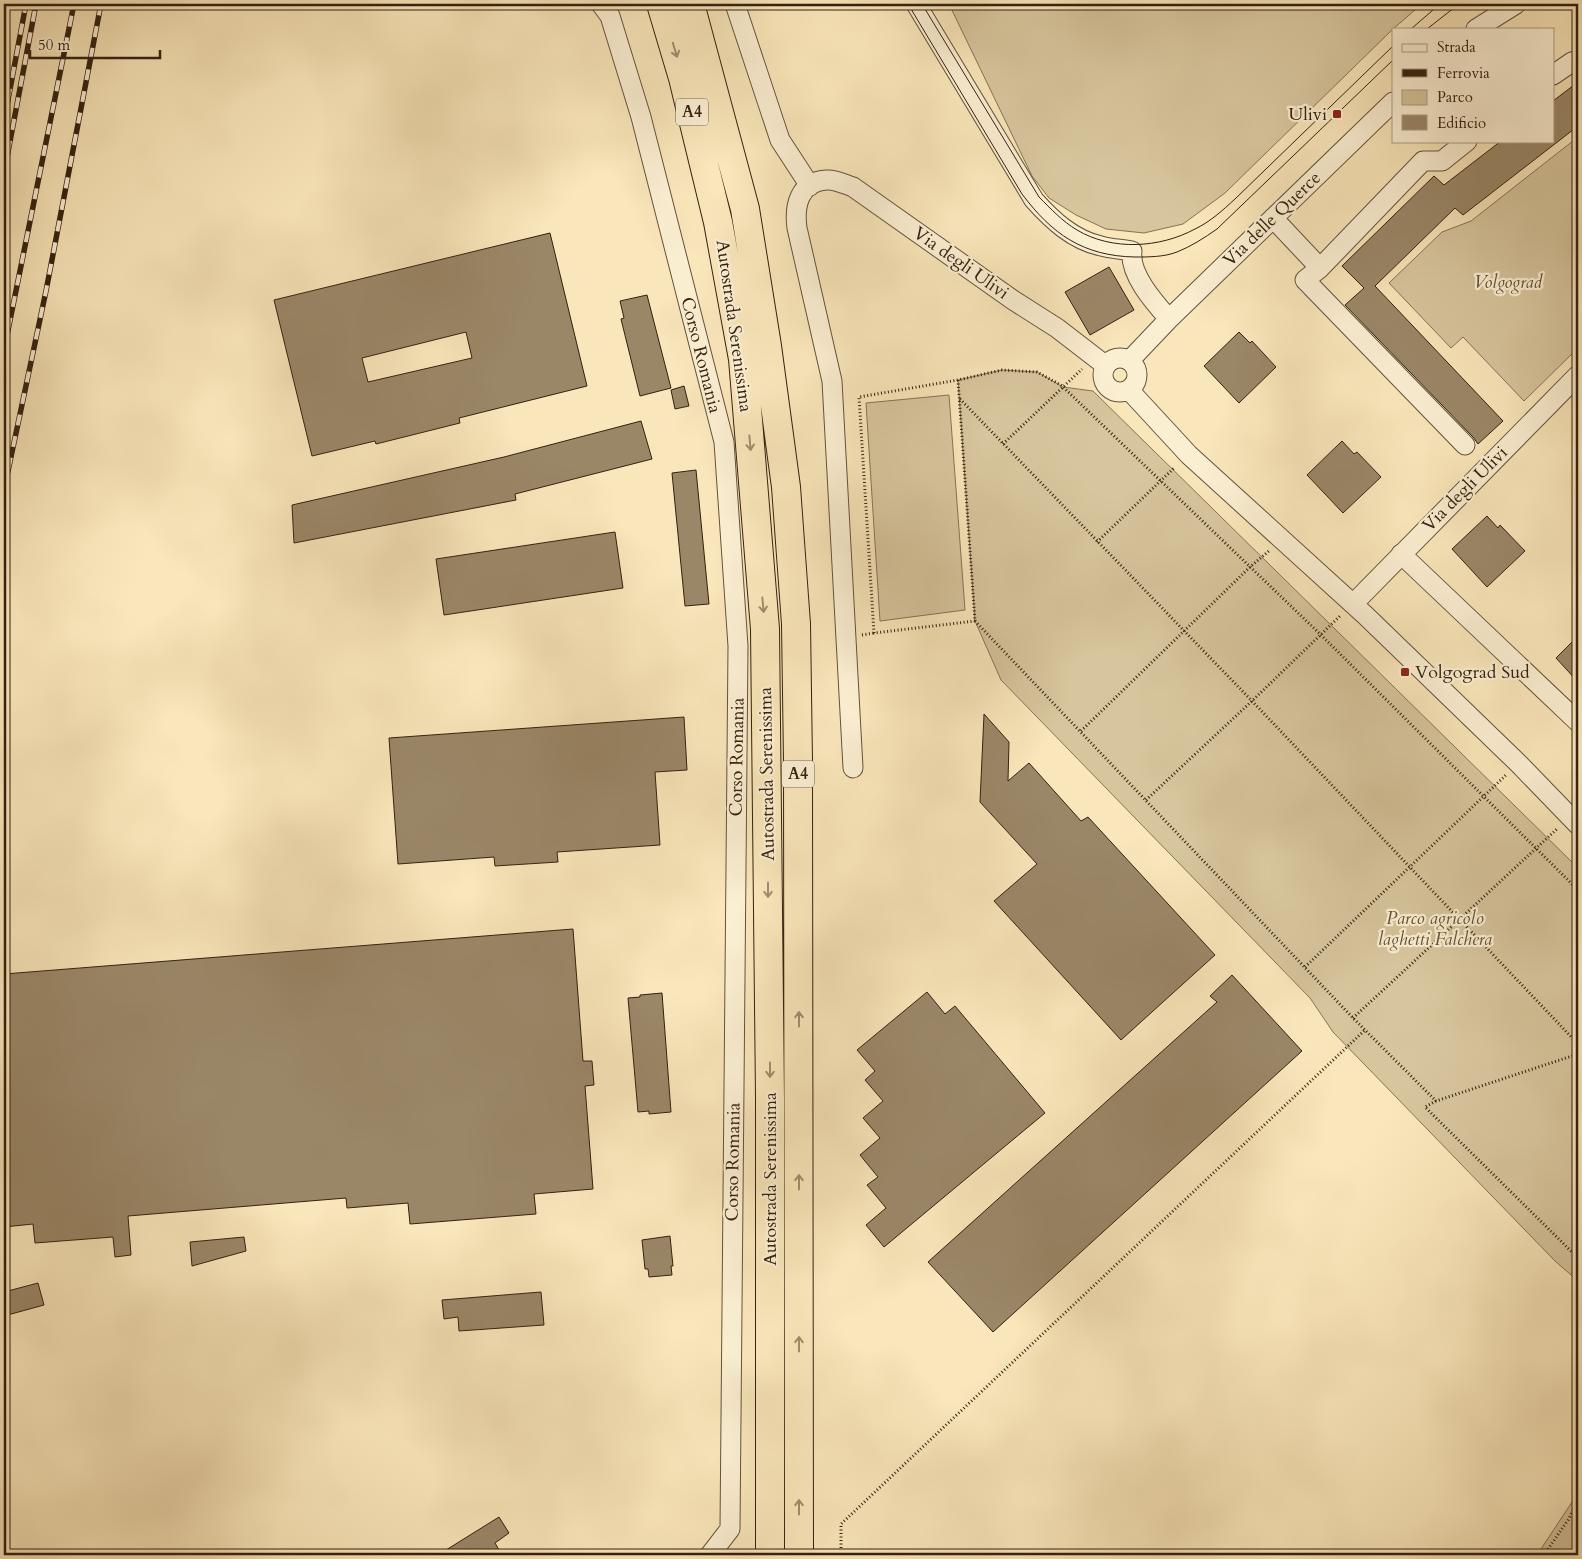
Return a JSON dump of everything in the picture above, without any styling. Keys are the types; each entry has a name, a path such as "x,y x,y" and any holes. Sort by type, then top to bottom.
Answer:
{"highway":[{"name":"Autostrada Serenissima","path":"661,4 684,78 718,222 743,359 765,629 770,1098 770,1555"},
{"name":"Autostrada Serenissima","path":"690,4 745,208 768,346 785,478 796,624 798,772 799,1555"}],"street":[{"name":"Corso Romania","path":"601,4 610,16 641,117 724,442 738,646 730,1529 710,1555"},
{"path":"735,4 780,140 810,186 798,200 796,216 832,381 853,768"},
{"path":"916,4 1034,200 1071,234 1100,246 1132,251 1134,270 1156,304 1169,318"},
{"path":"1478,28 1516,4"},
{"path":"1554,74 1578,60"},
{"name":"Via delle Querce","path":"1130,360 1169,318 1392,103"},
{"path":"1465,445 1305,280 1320,268 1423,161 1442,161 1466,142"},
{"name":"Via degli Ulivi","path":"810,186 826,180 853,187 1013,300 1057,328 1100,361"},
{"path":"1273,218 1320,268"},
{"path":"1146,408 1142,388 1151,337"},
{"path":"1122,357 1130,360 1136,366 1138,375 1135,384 1129,390 1120,392 1111,390 1104,383 1100,361 1122,357"},
{"name":"Via degli Ulivi","path":"1353,604 1401,554 1576,382"},
{"path":"1129,390 1189,455 1353,604 1518,763 1574,821"},
{"path":"1401,554 1578,722"}],"path":[{"path":"1003,444 1062,386 1100,361"},
{"path":"975,621 874,634 859,397 958,380 1002,370 1037,372 1062,386 1321,635 1578,890"},
{"path":"958,380 975,621 1353,1018 1436,1101"},
{"path":"959,399 1184,631 1578,1044"},
{"path":"1097,542 1160,480 1189,455"},
{"path":"1081,731 1250,567 1282,540"},
{"path":"1146,800 1252,702 1353,604"},
{"path":"1305,967 1518,763"},
{"path":"1353,1018 1536,848 1574,821"},
{"path":"841,1555 841,1524 1365,1030"},
{"path":"1578,1054 1436,1101 1425,1108 1578,1258"},
{"path":"1544,1555 1568,1520 1578,1501"}],"green space":[{"path":"949,4 1422,4 1392,28 1225,193 1183,224 1144,233 1106,229 1076,215 1049,198 1032,176"},
{"name":"Volgograd","path":"1578,137 1578,348 1524,401 1463,337 1451,348 1389,283 1442,232 1471,221"},
{"name":"Parco agricolo laghetti Falchera","path":"1002,370 1037,372 1063,387 1093,391 1578,868 1578,1281 1555,1261 1333,1032 1310,998 1001,680 975,621 958,380"},
{"path":"949,395 965,610 880,621 866,403"},
{"path":"1578,1493 1578,1555 1537,1555"}],"building":[{"path":"1578,82 1578,126 1463,215 1455,208 1375,286 1503,421 1478,444 1345,305 1364,288 1342,266 1434,176 1444,185 1500,142 1554,142 1554,100"},
{"path":"550,233 587,386 459,418 460,423 376,444 375,441 312,456 274,300","holes":["466,332 472,358 368,382 362,358"]},
{"path":"1109,267 1134,310 1090,335 1065,292"},
{"path":"647,295 671,388 640,396 621,319 624,318 620,301"},
{"path":"1239,332 1250,343 1252,341 1276,367 1239,403 1204,366"},
{"path":"684,386 689,406 675,409 671,390"},
{"path":"641,421 652,459 515,494 516,500 294,543 292,505 504,457"},
{"path":"1342,441 1354,454 1357,452 1381,477 1343,513 1307,475"},
{"path":"696,470 709,604 685,606 672,473"},
{"path":"1487,516 1498,528 1500,525 1525,551 1487,587 1452,549"},
{"path":"615,532 623,588 444,615 436,559"},
{"path":"1578,636 1578,682 1556,658"},
{"path":"984,714 1009,742 1008,781 1029,763 1081,821 1088,817 1215,955 1121,1040 994,901 1037,864 980,802"},
{"path":"684,717 687,770 655,772 660,845 557,852 558,862 495,866 494,857 398,864 389,738"},
{"path":"573,929 583,1061 592,1061 594,1085 585,1086 593,1189 534,1194 536,1214 410,1224 408,1203 347,1208 346,1198 128,1216 131,1255 115,1257 113,1237 35,1243 33,1224 4,1227 4,974"},
{"path":"1232,975 1302,1051 993,1332 928,1262 1217,1002 1210,996"},
{"path":"927,992 945,1014 955,1006 1045,1113 884,1247 866,1225 886,1208 867,1185 878,1177 860,1155 880,1138 863,1118 883,1101 865,1080 875,1071 857,1050"},
{"path":"662,993 671,1112 649,1114 649,1111 638,1112 628,998"},
{"path":"670,1236 672,1275 649,1277 648,1269 645,1269 642,1240"},
{"path":"244,1237 246,1251 192,1266 190,1242"},
{"path":"38,1283 44,1305 4,1316 4,1292"},
{"path":"541,1292 544,1325 459,1331 458,1317 444,1319 442,1300"},
{"path":"499,1517 509,1533 495,1543 502,1555 438,1555"}],"tram line":[{"path":"908,4 1022,194 1033,208 1045,221 1070,240 1084,247 1116,256 1151,257 1172,254 1217,229 1392,61"},
{"path":"922,4 1039,197 1062,219 1077,230 1091,237 1120,244 1136,245 1167,240 1195,229 1211,219 1235,199 1392,47"},
{"path":"1412,28 1440,4"},
{"path":"1428,28 1459,4"}],"railway":[{"path":"4,121 26,4"},
{"path":"4,173 36,4"},
{"path":"4,350 74,4"},
{"path":"4,490 46,291 101,4"}],"place":[{"name":"Ulivi","path":"1337,114"},
{"name":"Volgograd Sud","path":"1405,672"}]}
